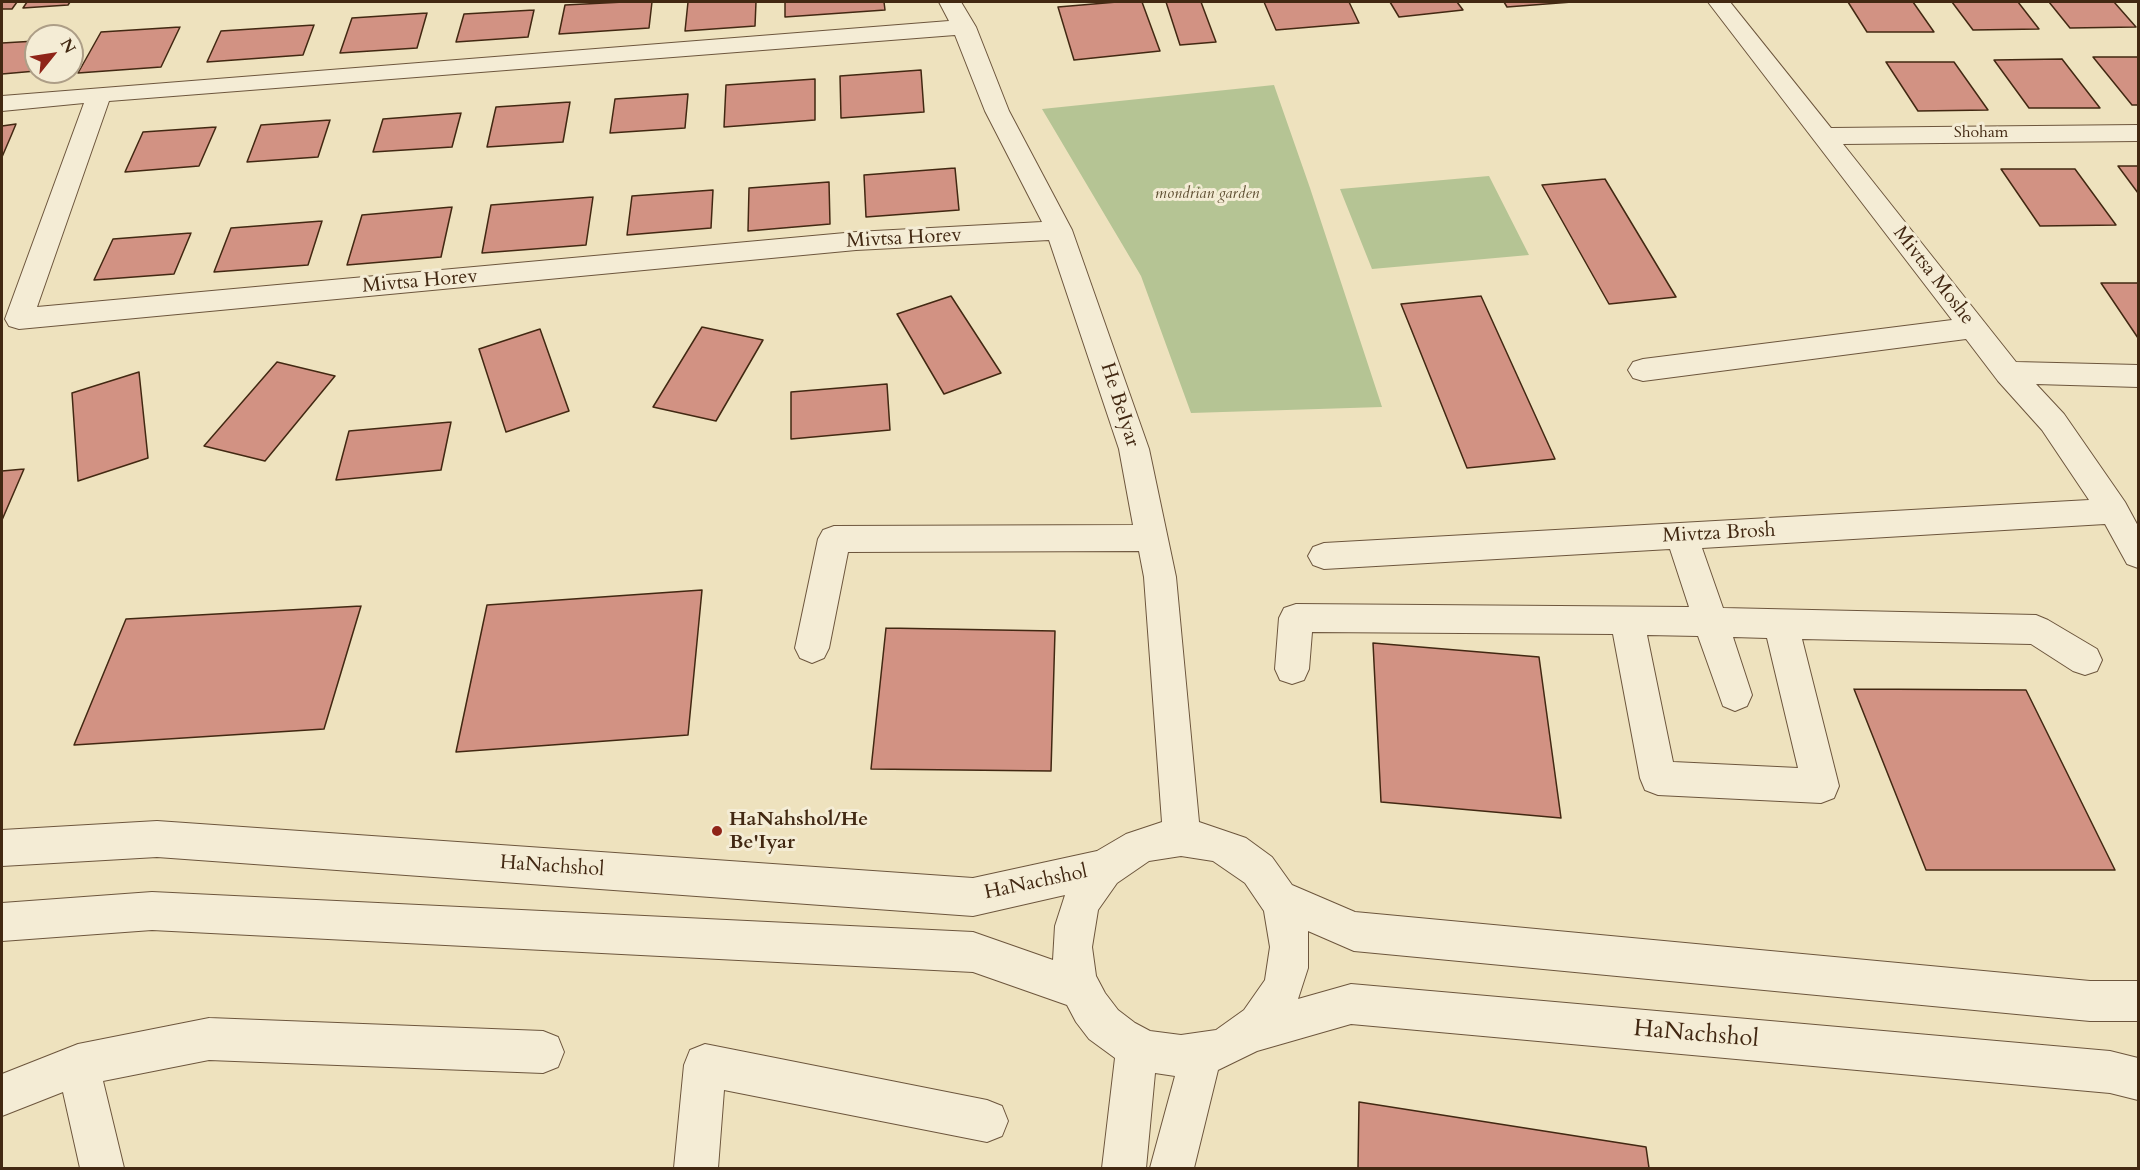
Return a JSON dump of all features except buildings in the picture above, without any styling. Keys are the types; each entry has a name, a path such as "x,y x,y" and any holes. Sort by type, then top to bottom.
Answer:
{"street":[{"name":"He BeIyar","path":"950,2 964,27 997,111 1059,230 1134,449 1160,577 1182,838"},
{"name":"Mivtsa Moshe","path":"1719,2 2008,374 2053,422 2114,511 2139,555"},
{"path":"2,103 964,27"},
{"name":"Mivtsa Horev","path":"99,94 19,319 856,241 1059,230"},
{"name":"Shoham","path":"1824,136 2139,133"},
{"path":"1643,370 1973,328"},
{"path":"2008,374 2139,376"},
{"name":"Mivtza Brosh","path":"1324,556 2114,511"},
{"path":"1682,536 1735,695"},
{"path":"812,648 834,539 1152,538"},
{"path":"1292,669 1296,618 1627,620 2036,630 2085,660"},
{"path":"1627,620 1658,778 1821,786 1781,624"},
{"name":"HaNachshol","path":"1182,838 1209,842 1235,855 1258,873 1276,897 1288,930 1290,968 1279,1003 1257,1031 1231,1049 1201,1057 1169,1056 1137,1046 1106,1023 1084,991 1073,959 1073,926 1082,896 1100,869 1124,851 1152,840 1182,838"},
{"name":"HaNachshol","path":"2,848 157,839 973,897 1100,869"},
{"name":"HaNachshol","path":"1276,897 1354,931 2078,1000 2139,1000"},
{"path":"2,922 152,911 973,952 1084,991"},
{"name":"HaNachshol","path":"1257,1031 1351,1004 2110,1072 2139,1079"},
{"path":"2,1095 78,1065 209,1039 543,1052"},
{"path":"1124,1168 1137,1046"},
{"path":"1172,1168 1201,1057"},
{"path":"78,1065 102,1168"},
{"path":"696,1168 705,1065 987,1121"}],"green space":[{"name":"mondrian garden","path":"1274,85 1382,407 1191,413 1141,276 1042,109"},
{"path":"1489,176 1529,255 1372,269 1340,189"}],"place":[{"name":"HaNahshol/He Be'Iyar","path":"717,831"}]}
